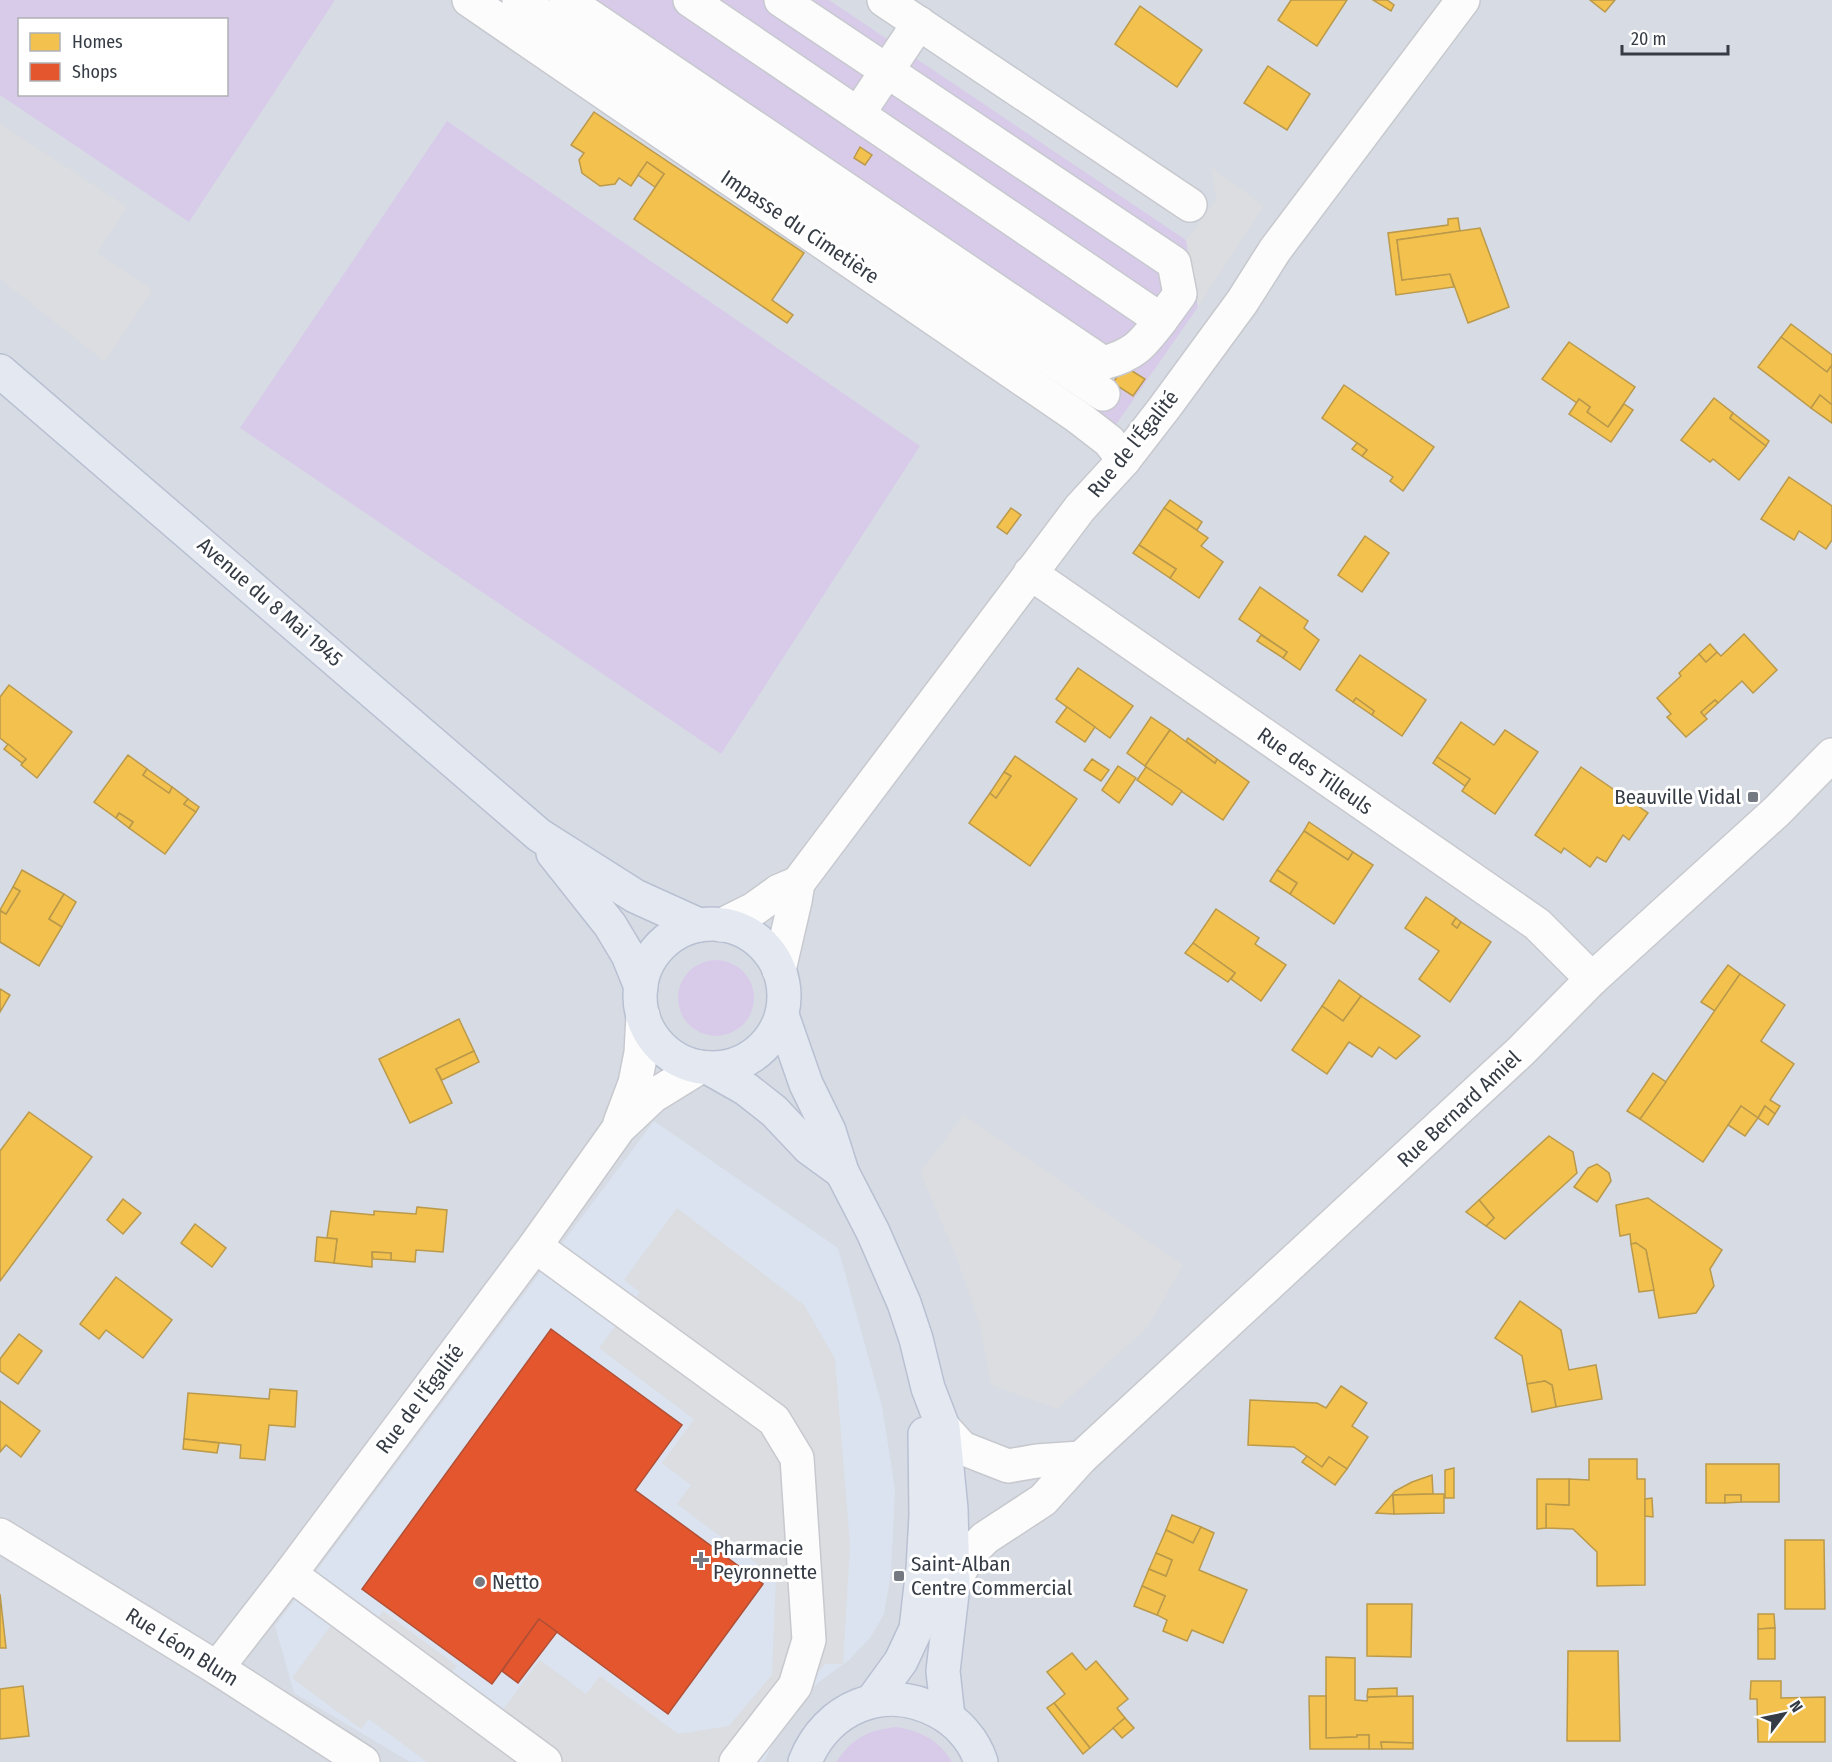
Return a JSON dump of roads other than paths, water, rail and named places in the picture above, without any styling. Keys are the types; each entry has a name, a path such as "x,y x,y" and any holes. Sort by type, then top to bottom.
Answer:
{"main road":[{"name":"Avenue du 8 Mai 1945","path":"0,371 539,835 635,896 710,925"},
{"name":"Avenue du 8 Mai 1945","path":"539,835 610,925 627,955 642,1002"},
{"path":"705,1068 729,1066 747,1060 762,1048 774,1033 782,1016 784,1001 784,985 779,970 770,954 757,940 740,930 710,925 677,933 659,947 647,966 642,1002 651,1034 665,1050 681,1061 705,1068 746,1089 774,1112 809,1148 842,1172"},
{"path":"782,1016 806,1084 830,1131 842,1172 873,1232 904,1303 928,1388 943,1427 951,1509 953,1584 943,1671 948,1717"},
{"path":"872,1701 901,1661 916,1629 926,1516 924,1444 928,1388"},
{"path":"805,1762 811,1746 827,1725 848,1710 872,1701 899,1698 924,1704 948,1717 966,1733 981,1762"}],"street":[{"name":"Impasse du Cimetière","path":"469,0 1078,417 1109,441 1124,460"},
{"path":"519,0 1103,363 1120,359 1141,346 1180,294 1174,263 782,0"},
{"path":"566,0 1103,394"},
{"path":"690,0 1161,320"},
{"path":"884,0 1190,205"},
{"name":"Rue de l'Égalité","path":"779,970 798,883 1080,508 1124,460 1242,302 1275,250 1463,0"},
{"path":"858,114 919,23"},
{"name":"Rue des Tilleuls","path":"1030,573 1537,924 1592,979"},
{"name":"Rue Bernard Amiel","path":"953,1584 969,1554 985,1538 1043,1500 1081,1458 1521,1051 1592,979 1777,812 1832,755"},
{"name":"Rue de l'Égalité","path":"710,925 754,909 779,891 798,883"},
{"name":"Rue de l'Égalité","path":"619,1128 635,1083 641,1053 642,1002"},
{"name":"Rue de l'Égalité","path":"217,1668 535,1246 619,1128 653,1096 705,1068"},
{"path":"535,1246 774,1420 796,1458 809,1640 795,1686 736,1762"},
{"path":"943,1427 962,1448 1008,1466 1037,1461 1081,1458"},
{"name":"Rue Léon Blum","path":"0,1535 217,1668 363,1762"},
{"path":"290,1574 545,1762"}],"place":[{"name":"Beauville Vidal","path":"1753,797"},
{"name":"Pharmacie Peyronnette","path":"701,1560"},
{"name":"Saint-Alban Centre Commercial","path":"899,1576"},
{"name":"Netto","path":"480,1582"}]}
